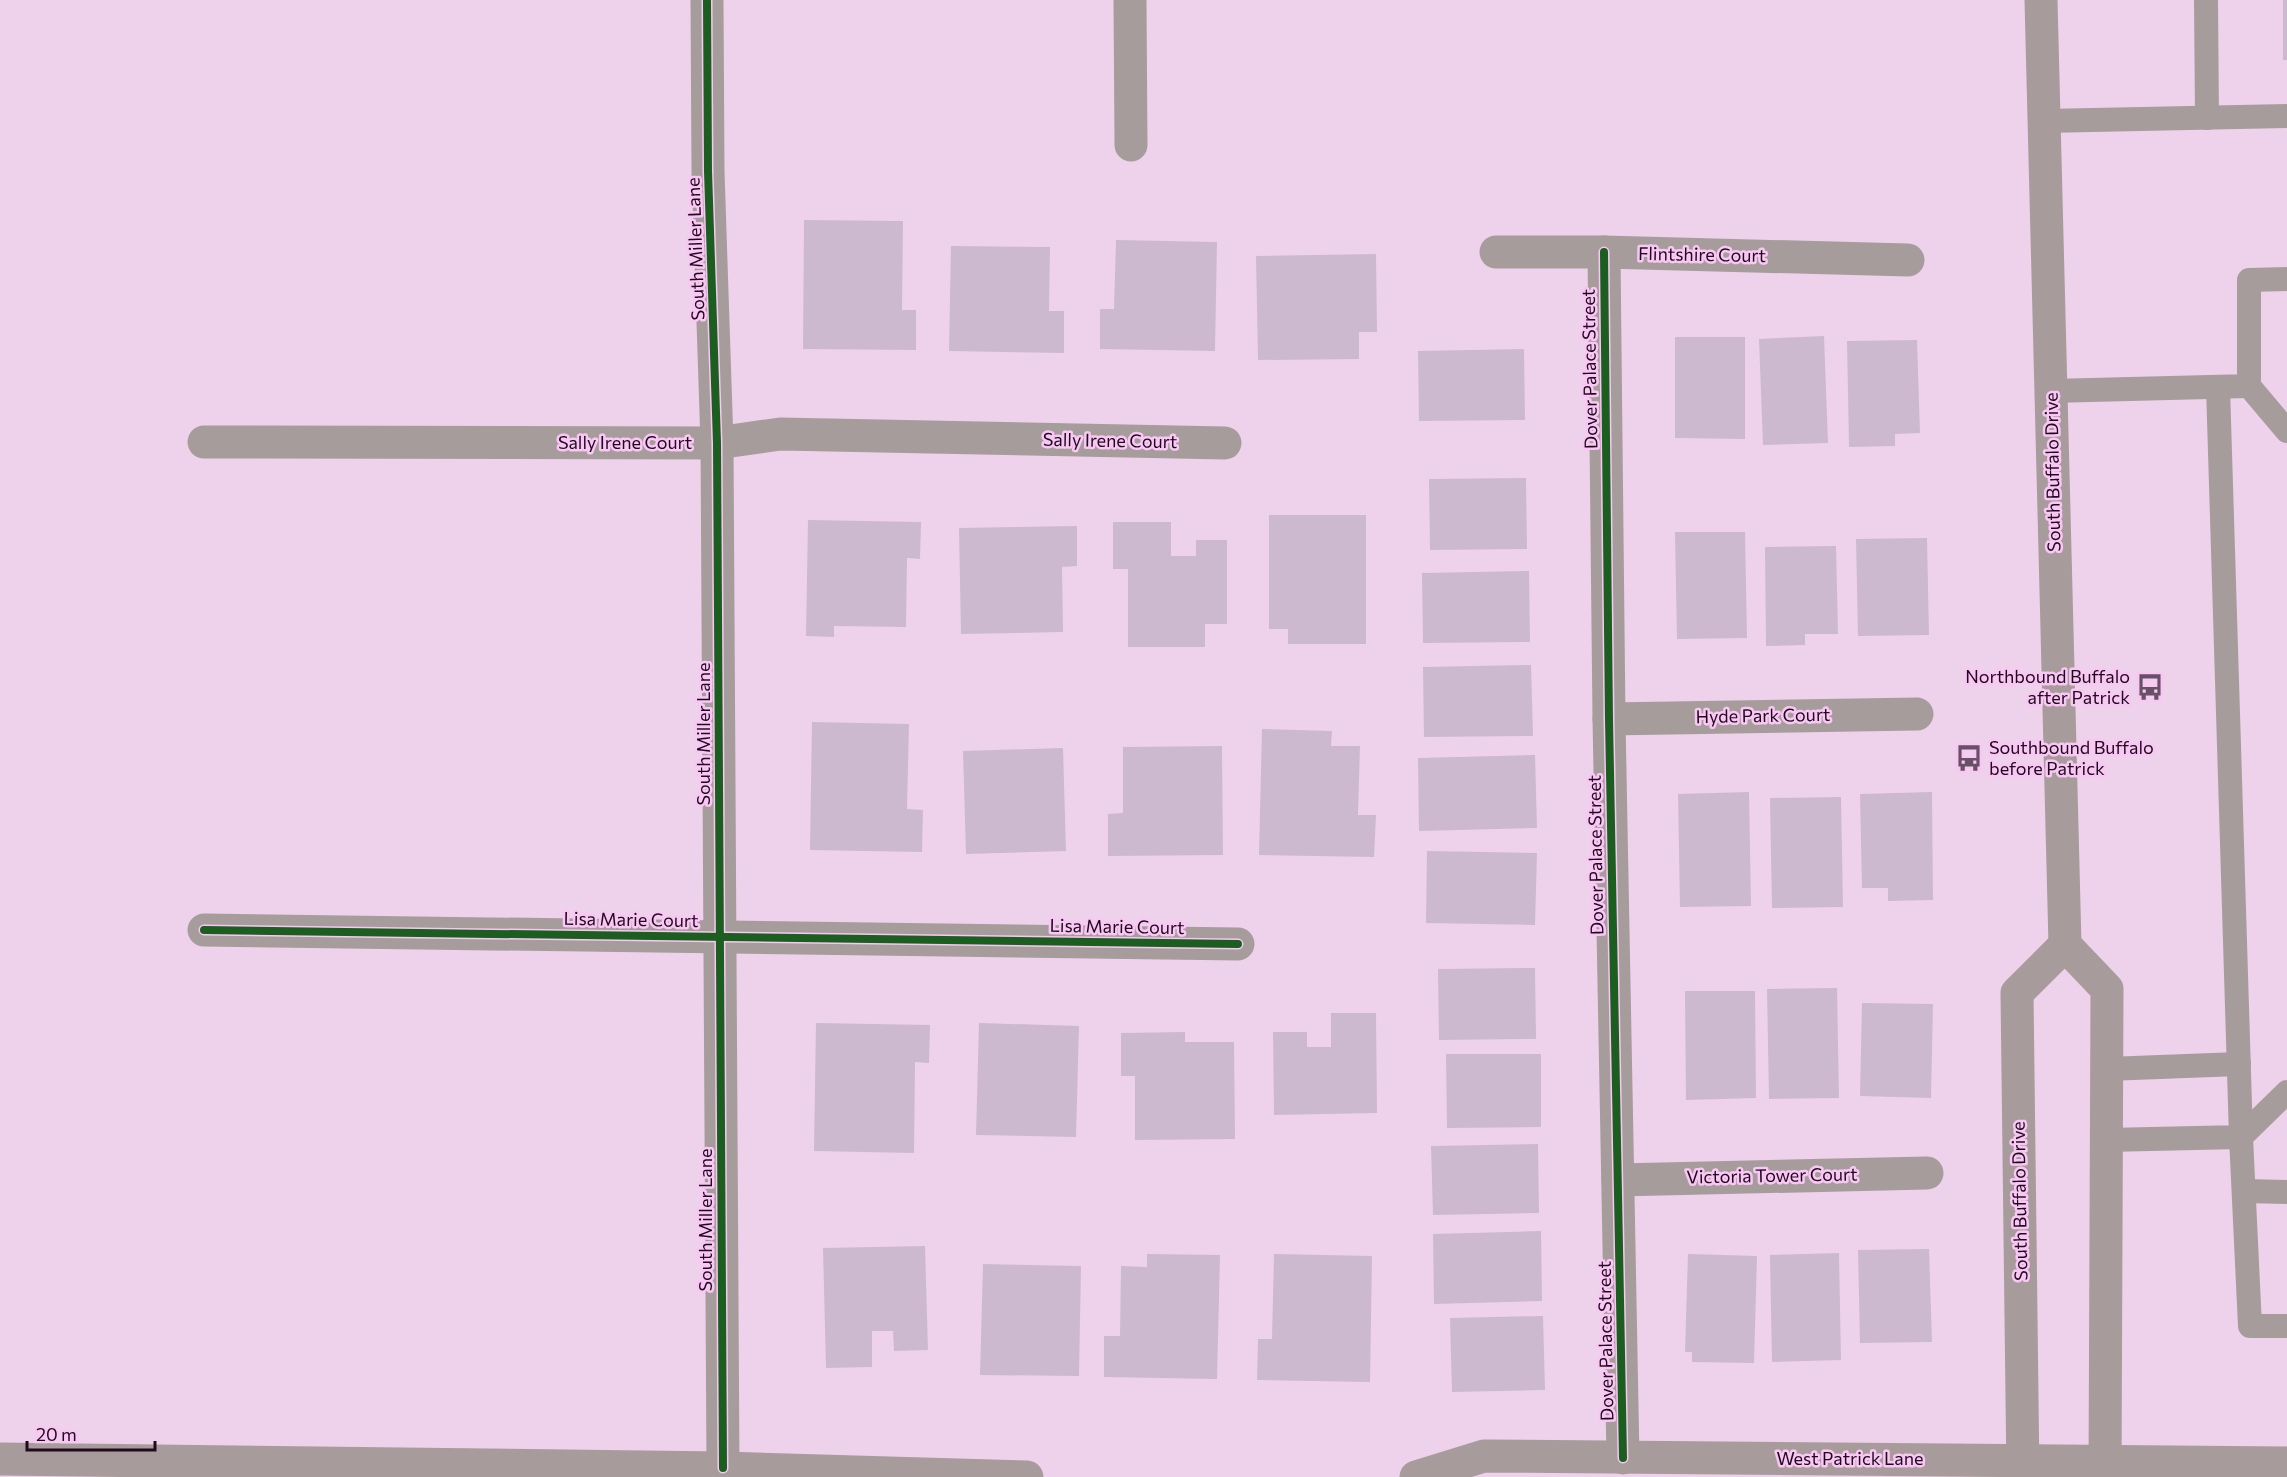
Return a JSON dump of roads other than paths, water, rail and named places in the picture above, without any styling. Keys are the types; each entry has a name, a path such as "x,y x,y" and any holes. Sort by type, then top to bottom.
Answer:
{"main road":[{"name":"South Buffalo Drive","path":"2023,1469 2018,993 2065,945 2042,0"},
{"path":"2065,945 2107,989 2105,1469"},
{"name":"West Patrick Lane","path":"1416,1477 1484,1456 2023,1469 2105,1469 2287,1463"},
{"path":"0,1459 1027,1477"}],"street":[{"name":"South Miller Lane","path":"707,0 708,171 717,443 723,1473"},
{"path":"1130,0 1131,145"},
{"name":"Flintshire Court","path":"1496,252 1604,252 1908,260"},
{"name":"Dover Palace Street","path":"1604,252 1609,719 1623,1458"},
{"name":"Sally Irene Court","path":"204,442 717,443 780,434 1226,443"},
{"name":"Hyde Park Court","path":"1609,719 1917,714"},
{"name":"Lisa Marie Court","path":"204,930 1238,944"},
{"name":"Victoria Tower Court","path":"1618,1180 1927,1173"}],"lane":[{"path":"2206,0 2207,118"},
{"path":"2044,121 2287,117"},
{"path":"2287,279 2249,280 2249,386 2287,431"},
{"path":"2051,391 2249,386"},
{"path":"2218,387 2241,1137 2250,1326 2287,1326"},
{"path":"2107,1069 2239,1064"},
{"path":"2106,1140 2241,1137 2287,1092"},
{"path":"2244,1191 2287,1192"}],"place":[{"name":"Northbound Buffalo after Patrick","path":"2150,687"},
{"name":"Southbound Buffalo before Patrick","path":"1969,758"}]}
